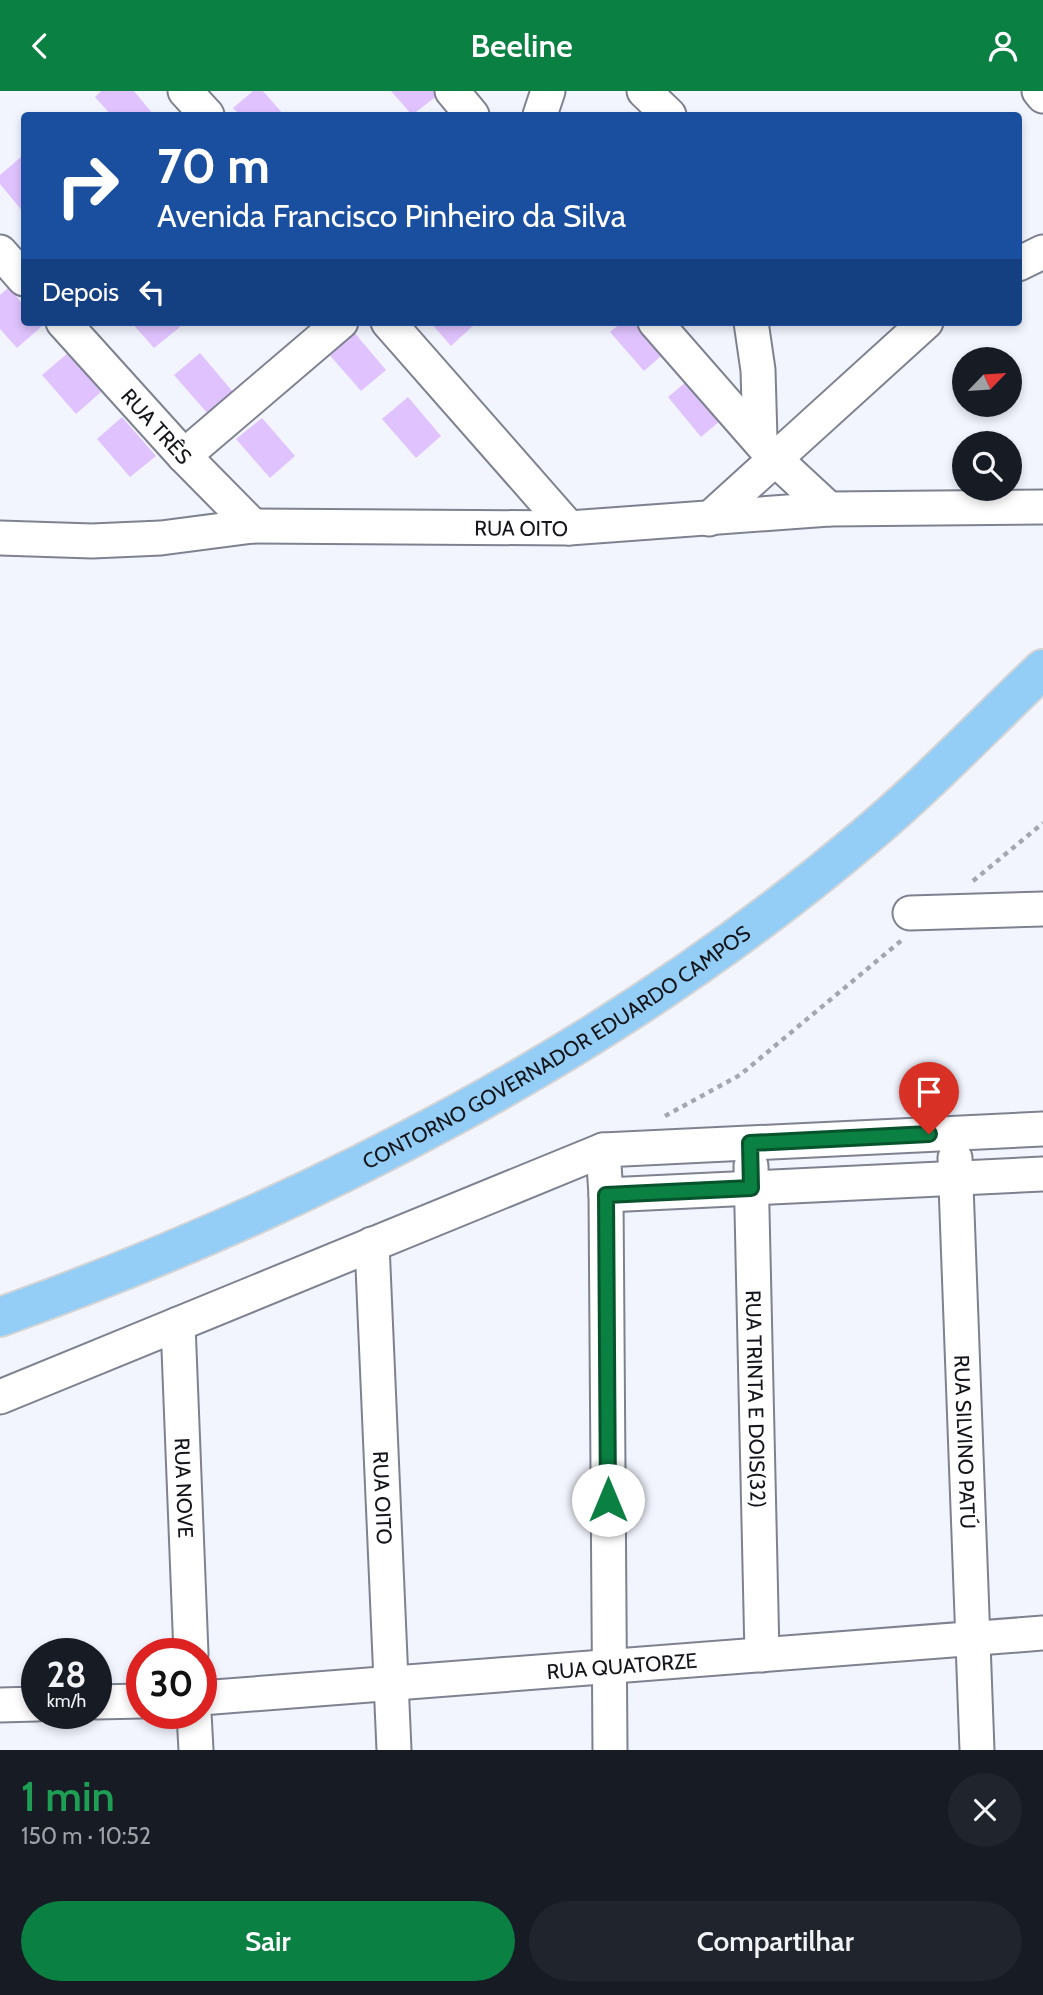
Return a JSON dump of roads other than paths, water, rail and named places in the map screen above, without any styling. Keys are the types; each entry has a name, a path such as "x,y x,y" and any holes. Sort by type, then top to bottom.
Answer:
{"highway":[{"name":"CONTORNO GOVERNADOR EDUARDO CAMPOS","path":"0,1317 75,1290 197,1240 422,1133 636,1008 755,923 867,835 1043,670"}],"street":[{"path":"185,91 204,112"},
{"path":"452,91 470,112"},
{"path":"541,112 548,91"},
{"path":"643,91 666,112"},
{"path":"1039,91 1043,96"},
{"path":"0,252 21,276"},
{"path":"1022,262 1043,252"},
{"name":"RUA TRÊS","path":"67,326 184,456 253,526"},
{"path":"184,456 336,326"},
{"path":"392,326 569,528"},
{"path":"659,326 767,448 828,509"},
{"path":"752,326 767,448"},
{"path":"709,519 767,448 921,326"},
{"name":"RUA OITO","path":"0,538 92,541 161,538 253,526 569,528 828,509 1043,507"},
{"path":"923,912 1043,909"},
{"path":"0,1397 603,1150 1043,1129"},
{"name":"RUA SILVINO PATÚ","path":"954,1133 977,1750"},
{"name":"RUA TRINTA E DOIS(32)","path":"750,1143 762,1655"},
{"path":"603,1150 606,1195 610,1750"},
{"path":"606,1195 1043,1174"},
{"name":"RUA OITO","path":"372,1244 394,1750"},
{"name":"RUA NOVE","path":"178,1324 190,1638"},
{"name":"RUA QUATORZE","path":"217,1697 1043,1633"},
{"path":"0,1705 21,1704"},
{"path":"195,1729 196,1750"}]}
